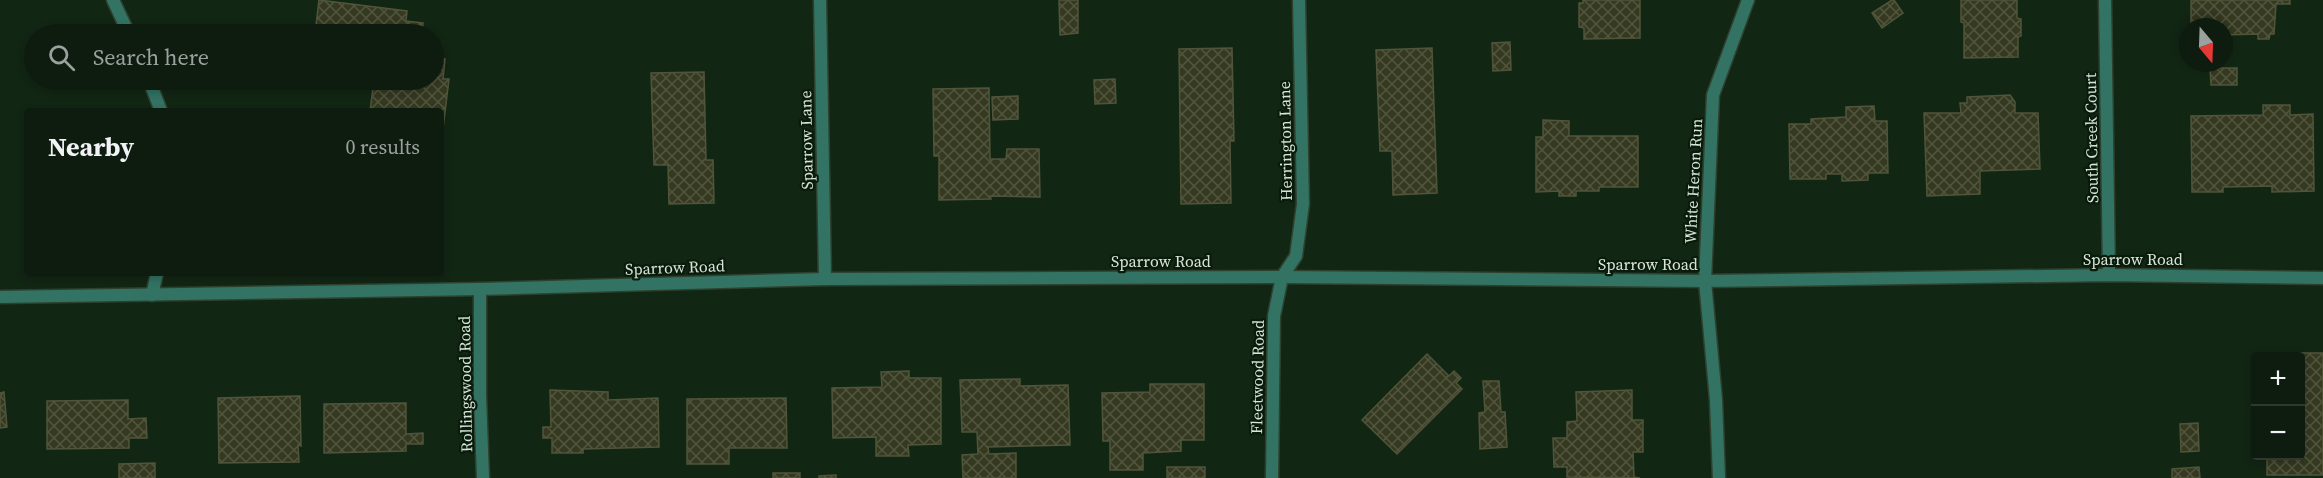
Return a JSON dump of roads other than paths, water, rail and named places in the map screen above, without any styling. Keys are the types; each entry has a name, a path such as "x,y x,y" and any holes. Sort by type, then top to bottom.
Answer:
{"street":[{"path":"113,0 124,24"},
{"name":"Sparrow Lane","path":"820,0 825,279"},
{"name":"Herrington Lane","path":"1282,277 1296,255 1303,204 1299,0"},
{"name":"White Heron Run","path":"1719,478 1716,400 1705,281 1713,95 1748,0"},
{"name":"South Creek Court","path":"2105,0 2109,275"},
{"path":"153,90 160,108"},
{"name":"Sparrow Road","path":"0,297 480,290 825,279 1282,277 1705,281 2109,275 2323,278"},
{"path":"152,295 156,276"},
{"name":"Fleetwood Road","path":"1272,478 1274,316 1282,277"},
{"name":"Rollingswood Road","path":"480,290 483,478"}]}
